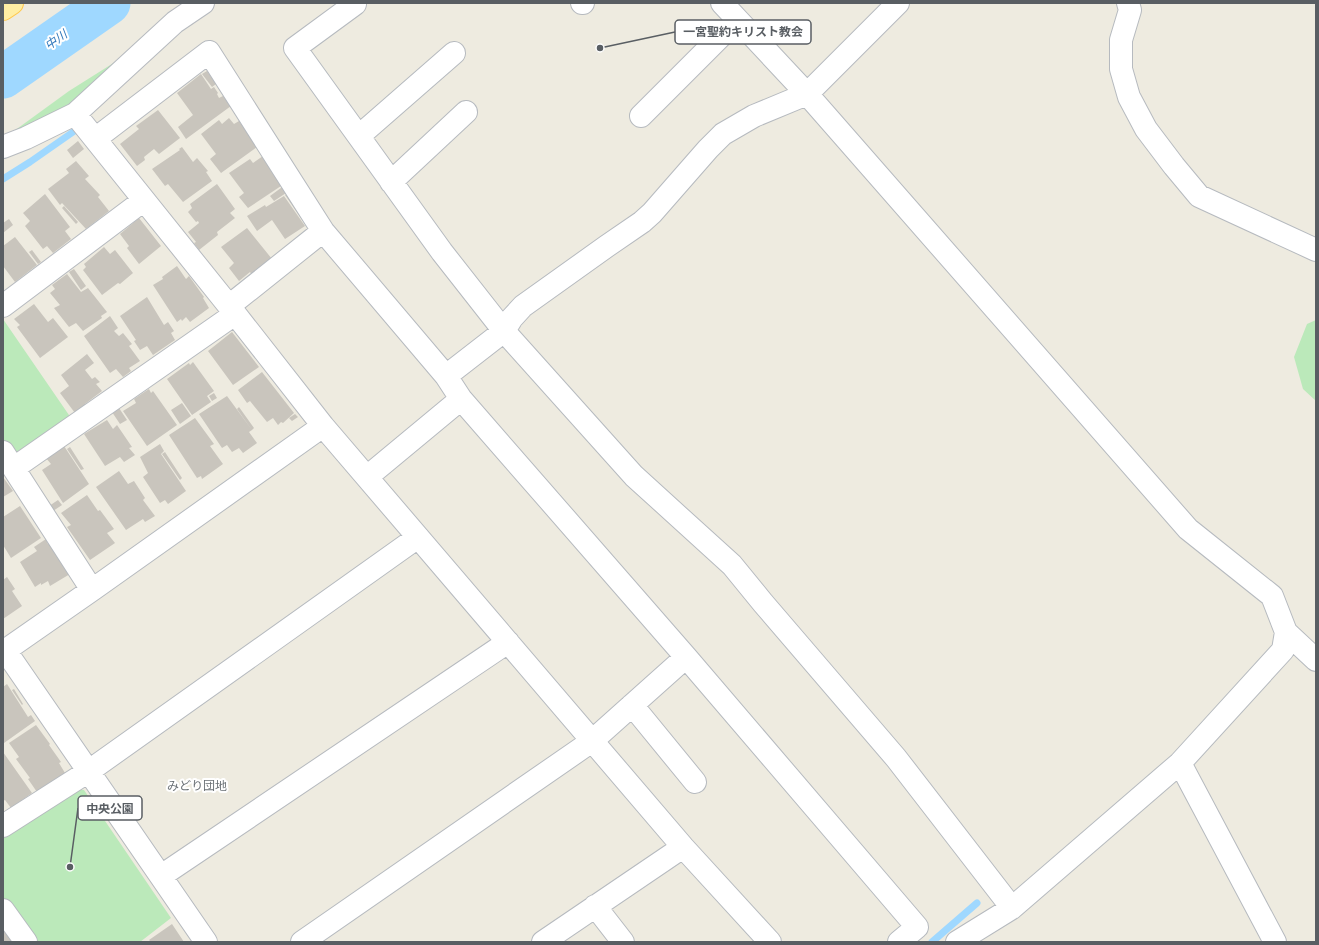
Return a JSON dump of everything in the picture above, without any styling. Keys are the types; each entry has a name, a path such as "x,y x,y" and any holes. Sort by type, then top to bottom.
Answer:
{"main road":[{"path":"3,9 12,3"}],"street":[{"path":"3,147 26,138 75,114 175,22 203,3"},
{"path":"722,3 807,94 1188,529 1272,596 1286,632 1316,660"},
{"path":"446,376 504,331 512,318 523,306 636,227 652,213 723,134 754,116 807,94 898,3"},
{"path":"1128,3 1130,10 1121,40 1121,69 1129,97 1146,129 1174,166 1199,196 1316,250"},
{"path":"355,4 295,48 391,182 442,252 504,331 634,476 732,565 896,758 1012,908"},
{"path":"641,116 737,20"},
{"path":"95,139 209,52 324,231 446,376 461,399 686,657 917,927 899,942"},
{"path":"359,136 454,53"},
{"path":"391,182 466,112"},
{"path":"75,114 323,426 683,847 770,942"},
{"path":"3,306 144,200"},
{"path":"92,590 8,460 232,310 324,231"},
{"path":"366,477 461,399"},
{"path":"206,942 4,651 323,426"},
{"path":"3,826 88,771 418,537"},
{"path":"957,942 1012,908 1180,762 1283,650 1286,632"},
{"path":"161,876 508,642"},
{"path":"302,942 592,741 686,657"},
{"path":"632,705 695,782"},
{"path":"1180,762 1274,942"},
{"path":"543,942 683,847"},
{"path":"595,906 623,942"},
{"path":"3,910 26,942"}],"green space":[{"path":"123,57 97,86 22,134 3,139 69,91"},
{"path":"3,319 71,418 21,452 9,449 3,440"},
{"path":"1316,320 1316,401 1303,389 1294,357 1307,324"},
{"path":"71,788 84,790 171,918 140,942 33,942 3,900 3,834"}],"building":[{"path":"207,71 216,84 212,87 202,74"},
{"path":"201,74 211,89 214,87 219,98 223,96 231,106 186,139 178,127 193,115 177,93"},
{"path":"158,110 180,138 159,154 154,149 144,157 145,160 137,166 120,144 139,129 136,126"},
{"path":"229,118 234,124 239,121 257,147 221,173 210,159 216,154 201,134 219,120 222,124"},
{"path":"78,141 84,149 73,158 67,150"},
{"path":"182,147 193,162 197,158 208,171 206,172 212,181 183,202 168,184 165,186 152,169 180,150 179,149"},
{"path":"263,156 274,170 272,172 281,186 248,208 239,197 244,193 229,173 250,159 253,163"},
{"path":"76,161 89,176 85,179 100,195 98,197 109,211 86,229 62,203 60,205 48,189 69,173 66,169"},
{"path":"217,184 235,209 230,213 235,218 217,232 218,235 199,250 194,243 196,242 188,232 199,223 198,221 196,222 188,212 192,208 190,204"},
{"path":"285,185 289,191 274,201 270,196"},
{"path":"289,192 309,222 305,224 285,195"},
{"path":"45,194 70,227 65,231 71,239 53,253 47,246 43,249 25,226 30,221 23,213"},
{"path":"284,196 305,226 285,239 272,220 257,231 247,216"},
{"path":"64,206 78,222 76,224 62,208"},
{"path":"139,218 161,246 139,264 127,248 129,246 120,234"},
{"path":"9,219 13,225 3,233 3,223"},
{"path":"247,228 272,259 252,275 250,272 239,281 229,268 234,263 221,247"},
{"path":"15,237 37,265 15,282 3,266 3,246"},
{"path":"104,247 110,254 115,250 133,273 120,284 118,283 102,295 83,270 86,267 84,264"},
{"path":"32,250 41,262 38,264 29,252"},
{"path":"177,266 186,279 189,276 204,297 203,298 209,308 190,322 186,317 182,321 181,319 177,322 153,285 163,279 162,277"},
{"path":"74,269 86,286 81,290 69,272"},
{"path":"67,274 81,292 88,288 107,312 101,316 102,318 83,331 76,323 69,327 54,308 60,305 50,293 55,289 52,285"},
{"path":"147,297 164,325 168,322 174,331 171,333 175,340 153,355 147,346 140,350 134,341 136,340 120,316"},
{"path":"34,304 48,322 53,318 68,337 40,358 17,327 20,325 14,319"},
{"path":"110,316 118,328 114,331 119,336 123,333 132,344 129,346 140,361 129,368 131,371 123,377 116,369 110,373 84,336"},
{"path":"232,332 259,367 233,385 208,351"},
{"path":"87,354 94,363 85,370 92,379 95,377 100,382 96,384 102,391 85,404 86,406 75,413 60,393 69,386 61,375"},
{"path":"193,362 214,391 207,396 211,402 192,415 167,379 189,363 190,365"},
{"path":"262,372 294,413 283,423 281,422 278,425 273,418 267,422 250,401 247,403 238,390"},
{"path":"149,389 151,393 153,391 177,425 147,446 123,411 136,403 134,399"},
{"path":"214,393 217,398 212,401 209,396"},
{"path":"227,396 252,430 249,432 257,443 243,453 239,448 232,452 227,445 222,448 199,414"},
{"path":"182,403 191,416 180,424 171,410"},
{"path":"117,405 127,420 120,424 110,409"},
{"path":"239,407 254,428 252,430 237,409"},
{"path":"295,414 298,417 292,421 289,418"},
{"path":"195,418 214,444 210,446 223,464 202,479 201,476 197,478 169,435"},
{"path":"107,420 113,429 117,425 132,447 129,448 135,455 124,462 120,457 105,466 84,434"},
{"path":"160,444 164,451 161,454 186,491 168,504 165,500 160,503 143,477 148,473 140,457"},
{"path":"64,446 89,484 63,503 42,470 51,464 46,458"},
{"path":"70,447 84,469 81,470 67,449"},
{"path":"165,452 182,478 180,480 162,454"},
{"path":"119,471 128,484 134,481 145,498 143,500 155,516 145,522 143,519 126,530 96,487"},
{"path":"3,477 13,491 3,497"},
{"path":"87,495 98,511 100,510 114,529 107,533 115,543 90,560 67,527 71,525 61,513"},
{"path":"58,500 62,505 53,511 49,506"},
{"path":"20,506 41,538 11,558 3,545 3,517"},
{"path":"46,539 70,574 50,586 48,581 35,587 20,562 37,551 34,547"},
{"path":"7,577 15,589 12,591 22,606 3,619 3,580"},
{"path":"7,684 28,717 31,715 35,721 4,743 3,687"},
{"path":"14,689 23,704 22,705 12,690"},
{"path":"36,725 61,762 59,763 65,773 37,792 28,779 30,778 16,759 19,757 9,743"},
{"path":"3,752 32,793 11,808 5,800 3,801"},
{"path":"172,924 184,942 151,942 149,940"},
{"path":"3,929 12,942 3,942"}],"waterway":[{"name":"中川","path":"3,77 109,3"},
{"path":"3,179 73,132"},
{"path":"932,942 977,903"}],"place":[{"name":"一宮聖約キリスト教会","path":"600,48"},
{"name":"中央公園","path":"70,867"}],"district":[{"name":"みどり団地","path":"197,786"}]}
